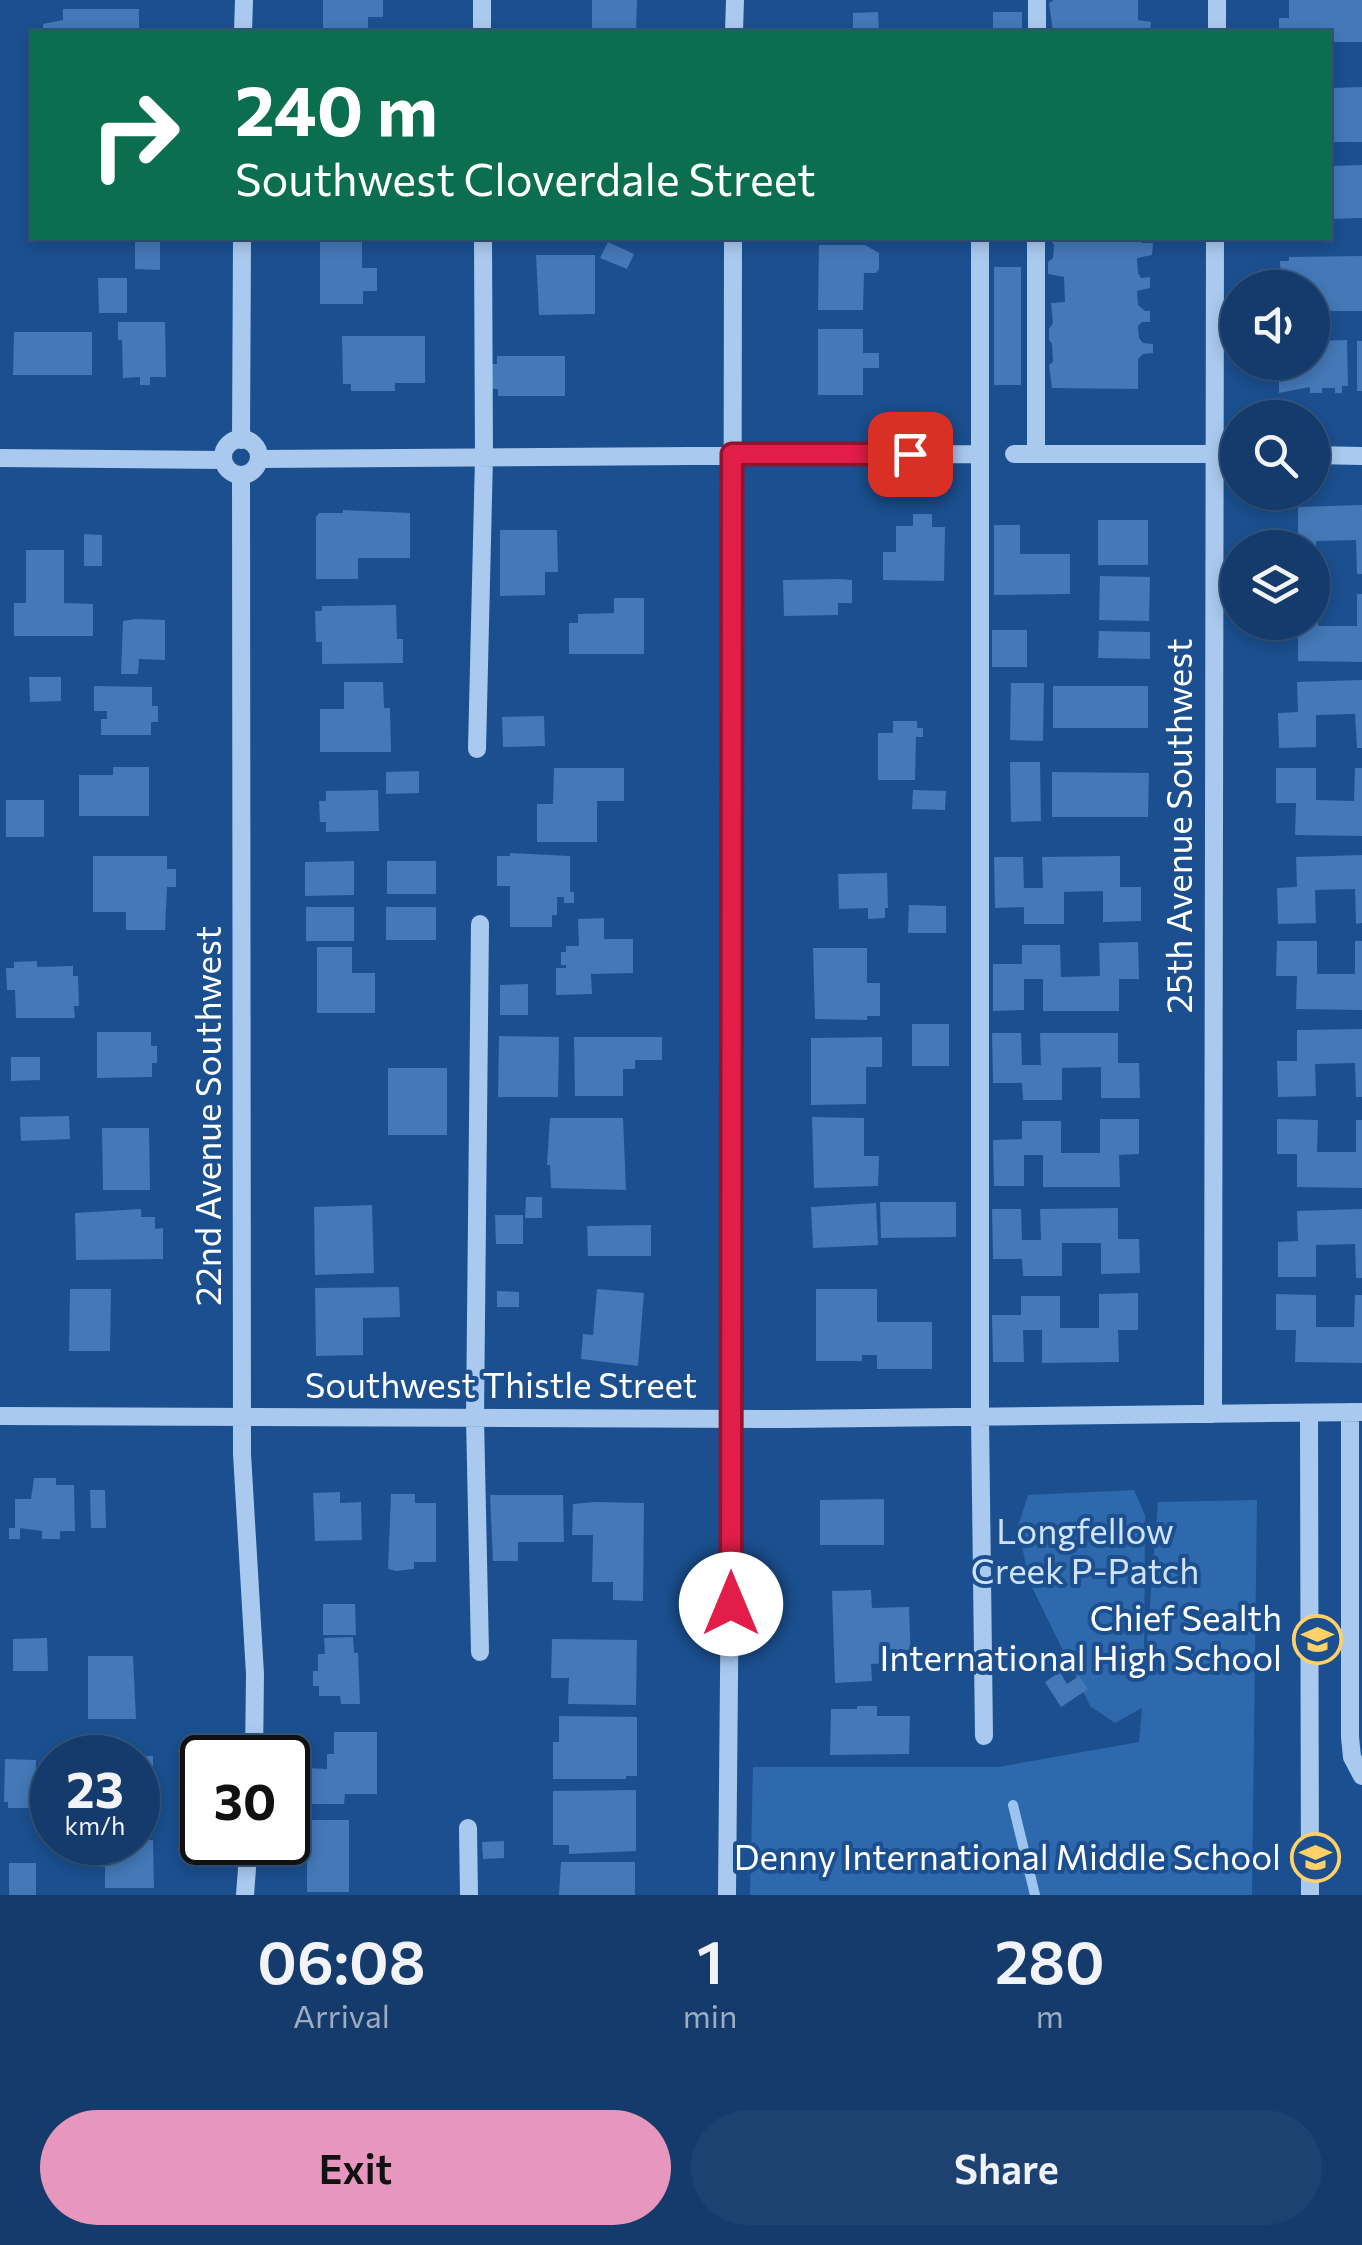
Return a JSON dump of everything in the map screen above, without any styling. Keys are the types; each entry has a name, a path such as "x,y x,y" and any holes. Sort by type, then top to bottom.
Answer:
{"street":[{"path":"244,0 244,30"},
{"path":"482,0 482,30"},
{"path":"734,0 734,30"},
{"path":"1037,0 1037,30"},
{"path":"1217,0 1217,30"},
{"path":"241,440 242,240"},
{"path":"477,750 484,457 483,240"},
{"path":"727,1895 734,240"},
{"path":"980,240 980,1418 984,1736"},
{"path":"1036,240 1036,454"},
{"name":"25th Avenue Southwest","path":"1213,1414 1215,240"},
{"path":"241,440 256,447 259,459 254,470 241,475 232,473 223,460 229,444 241,440"},
{"path":"259,459 980,454"},
{"path":"1014,454 1220,454"},
{"path":"1330,455 1362,456"},
{"path":"0,458 223,460"},
{"name":"22nd Avenue Southwest","path":"241,475 242,1483 255,1674 254,1735"},
{"path":"480,924 475,1418 480,1652"},
{"path":"1356,1412 1350,1737 1352,1757 1362,1776"},
{"name":"Southwest Thistle Street","path":"0,1416 732,1419 1356,1412"},
{"path":"1309,1413 1310,1895"},
{"path":"468,1828 469,1895"},
{"path":"244,1895 247,1865"}],"green space":[{"name":"Longfellow Creek P-Patch","path":"1134,1490 1145,1515 1144,1681 1158,1502 1257,1500 1252,1895 750,1895 753,1767 998,1767 1139,1742 1142,1708 1115,1723 1090,1706 1029,1581 1018,1526 1028,1495"}],"building":[{"path":"323,0 383,0 383,17 368,17 368,30 323,30"},
{"path":"592,0 637,0 636,30 592,30"},
{"path":"1138,0 1138,20 1151,22 1150,30 1053,30 1049,3"},
{"path":"1289,0 1362,0 1362,42 1332,42 1332,30 1279,30 1279,18 1289,18"},
{"path":"63,9 139,9 139,30 43,30 43,24 63,20"},
{"path":"878,12 879,30 853,30 853,13"},
{"path":"993,12 1022,12 1022,30 993,30"},
{"path":"1362,87 1362,142 1332,142 1332,88"},
{"path":"1362,165 1362,218 1332,219 1332,166"},
{"path":"135,240 160,240 160,270 135,269"},
{"path":"320,240 362,240 362,268 377,268 377,291 363,291 363,304 320,304"},
{"path":"1050,240 1153,243 1152,255 1137,258 1141,278 1150,277 1150,288 1137,291 1138,305 1150,311 1150,322 1138,326 1139,338 1143,343 1153,344 1153,353 1138,359 1138,389 1052,388 1051,303 1065,302 1064,277 1048,274 1054,245"},
{"path":"608,242 634,254 627,269 600,258"},
{"path":"819,245 865,245 879,253 876,273 864,273 863,310 818,310"},
{"path":"536,255 595,255 595,314 539,315"},
{"path":"1362,256 1362,311 1330,311 1330,270 1281,270 1280,261 1289,261 1289,257"},
{"path":"994,267 1021,267 1021,385 994,385"},
{"path":"98,278 127,278 127,313 99,313"},
{"path":"118,322 165,322 166,377 150,377 150,385 140,385 140,377 123,378"},
{"path":"818,329 863,329 863,353 879,353 879,368 863,368 863,395 818,395"},
{"path":"14,332 92,332 92,375 13,375"},
{"path":"342,336 425,336 425,383 395,383 395,391 351,391 351,384 343,384"},
{"path":"1330,340 1347,340 1348,386 1342,386 1342,393 1335,393 1335,388 1322,388 1322,393 1310,393 1310,387 1279,393 1279,380 1330,380"},
{"path":"1357,341 1362,341 1362,391 1357,391"},
{"path":"497,356 565,356 565,396 498,396 498,389 489,389 489,364 497,364"},
{"path":"1362,505 1362,574 1357,574 1356,540 1330,541 1330,530 1298,530 1298,510 1330,510 1330,506"},
{"path":"319,513 410,513 410,558 358,558 358,579 316,579 316,517"},
{"path":"913,514 932,514 932,527 945,527 944,581 883,580 883,552 896,552 896,526 913,526"},
{"path":"1098,520 1148,520 1148,565 1098,565"},
{"path":"994,525 1020,525 1020,554 1070,554 1070,594 994,595"},
{"path":"500,530 557,530 558,572 545,572 545,595 500,596"},
{"path":"84,534 102,535 102,566 84,566"},
{"path":"26,550 64,550 64,603 93,604 93,636 14,636 14,603 26,603"},
{"path":"1100,576 1150,577 1149,621 1099,620"},
{"path":"783,580 852,580 852,603 838,603 838,615 784,616"},
{"path":"1357,594 1362,594 1362,662 1298,661 1298,640 1330,640 1330,626 1357,626"},
{"path":"614,598 644,598 644,654 569,654 569,623 578,623 578,614 614,613"},
{"path":"396,605 397,639 403,639 403,663 322,664 322,642 316,642 315,611 322,611 322,606"},
{"path":"165,620 165,660 139,659 138,674 121,674 123,621"},
{"path":"992,630 1027,630 1027,667 992,667"},
{"path":"1099,631 1150,632 1150,659 1098,658"},
{"path":"29,677 61,677 61,701 30,702"},
{"path":"1362,680 1362,748 1357,748 1355,714 1316,715 1316,747 1279,748 1278,713 1298,712 1297,682"},
{"path":"344,682 383,682 384,708 390,708 391,752 320,752 320,709 344,709"},
{"path":"1011,683 1044,683 1043,741 1010,740"},
{"path":"94,686 152,687 152,706 158,706 158,722 151,722 151,735 101,735 101,719 107,719 107,711 94,711"},
{"path":"1053,686 1148,686 1148,728 1053,728"},
{"path":"544,716 545,746 503,747 502,717"},
{"path":"893,721 917,721 917,728 923,728 923,737 916,737 915,780 878,780 878,733 893,733"},
{"path":"1010,762 1040,762 1041,821 1011,822"},
{"path":"113,767 149,767 149,816 79,816 79,775 113,775"},
{"path":"554,768 624,768 624,801 597,801 597,842 537,842 537,804 553,804"},
{"path":"1276,768 1316,768 1316,800 1354,801 1355,768 1362,768 1362,836 1295,835 1296,803 1276,803"},
{"path":"419,771 419,793 386,794 386,772"},
{"path":"1052,772 1149,773 1148,817 1052,817"},
{"path":"378,790 379,831 326,832 326,822 320,822 319,801 326,801 326,791"},
{"path":"913,790 946,791 945,810 912,809"},
{"path":"6,800 44,800 44,837 6,837"},
{"path":"1362,855 1362,923 1356,924 1355,889 1315,890 1316,923 1278,924 1277,888 1297,887 1296,857"},
{"path":"93,856 167,856 167,869 176,869 176,887 167,887 165,930 126,930 126,912 93,912"},
{"path":"497,856 570,856 570,892 574,892 574,903 564,903 564,897 557,897 552,927 510,927 510,886 497,886"},
{"path":"1120,856 1120,887 1141,887 1141,921 1103,922 1103,891 1064,892 1064,924 1024,924 1024,907 995,908 994,857 1023,857 1024,888 1043,888 1042,857"},
{"path":"354,861 354,895 305,896 305,862"},
{"path":"387,861 436,861 436,894 387,894"},
{"path":"887,873 885,918 868,919 868,908 839,909 838,874"},
{"path":"909,905 946,906 946,933 908,933"},
{"path":"306,907 354,907 354,941 306,941"},
{"path":"386,907 436,907 436,940 386,940"},
{"path":"604,918 604,939 633,939 633,973 591,974 592,994 556,995 556,968 566,968 561,965 561,952 566,952 566,946 579,946 578,919"},
{"path":"1277,941 1317,941 1317,974 1355,974 1355,941 1362,941 1362,1010 1296,1009 1297,976 1276,976"},
{"path":"1138,942 1139,979 1119,979 1119,1011 1043,1011 1043,979 1024,979 1024,1010 993,1011 993,964 1022,964 1022,945 1060,945 1061,977 1100,976 1099,943"},
{"path":"317,947 352,947 352,973 375,973 375,1013 317,1013"},
{"path":"813,948 867,948 867,983 880,983 880,1016 867,1016 867,1020 815,1019"},
{"path":"37,961 37,967 73,966 73,976 78,976 79,1006 74,1006 75,1018 16,1018 15,990 7,990 6,968 14,968 14,962"},
{"path":"528,984 528,1015 500,1015 500,985"},
{"path":"912,1024 949,1024 949,1066 912,1066"},
{"path":"1362,1029 1362,1097 1356,1097 1355,1063 1315,1064 1316,1096 1278,1097 1277,1061 1297,1061 1297,1030"},
{"path":"97,1032 151,1032 151,1046 157,1046 152,1077 97,1078"},
{"path":"992,1033 1021,1033 1022,1065 1041,1065 1040,1033 1118,1033 1118,1063 1139,1063 1140,1098 1101,1098 1101,1067 1062,1068 1062,1100 1023,1100 1022,1083 993,1083"},
{"path":"499,1036 559,1037 558,1097 498,1097"},
{"path":"574,1037 662,1037 662,1060 635,1060 635,1069 623,1069 623,1096 575,1096"},
{"path":"882,1037 882,1067 866,1067 866,1104 811,1105 811,1038"},
{"path":"11,1057 40,1057 40,1080 11,1081"},
{"path":"388,1068 447,1068 447,1135 388,1135"},
{"path":"69,1116 70,1139 21,1141 20,1117"},
{"path":"812,1117 864,1118 864,1156 879,1156 878,1186 814,1188"},
{"path":"550,1118 623,1118 626,1190 551,1188 547,1165"},
{"path":"1100,1119 1139,1119 1139,1154 1119,1155 1120,1187 1043,1187 1043,1155 1024,1155 1024,1186 994,1186 993,1140 1022,1139 1022,1121 1061,1121 1061,1153 1100,1153"},
{"path":"1277,1119 1318,1120 1317,1152 1356,1152 1356,1120 1362,1120 1362,1188 1297,1187 1297,1154 1277,1154"},
{"path":"102,1128 149,1128 150,1190 103,1190"},
{"path":"526,1197 542,1197 542,1218 525,1218"},
{"path":"880,1202 956,1202 956,1237 881,1238"},
{"path":"876,1203 878,1245 813,1248 811,1207"},
{"path":"372,1205 374,1273 315,1275 314,1207"},
{"path":"1118,1208 1118,1239 1139,1239 1140,1273 1101,1274 1101,1243 1062,1243 1062,1276 1023,1276 1022,1259 993,1259 992,1209 1021,1209 1022,1240 1041,1240 1040,1209"},
{"path":"141,1209 141,1217 155,1217 155,1229 163,1228 163,1259 76,1260 75,1213"},
{"path":"1362,1209 1362,1278 1356,1278 1355,1244 1316,1245 1316,1277 1278,1277 1278,1242 1298,1241 1297,1211"},
{"path":"495,1215 523,1215 523,1244 496,1244"},
{"path":"651,1225 651,1256 588,1256 587,1226"},
{"path":"399,1287 400,1317 363,1318 363,1355 316,1356 315,1288"},
{"path":"70,1289 111,1289 110,1351 69,1351"},
{"path":"597,1289 644,1293 638,1366 581,1359 583,1334 593,1335"},
{"path":"816,1289 877,1289 877,1322 932,1322 932,1369 877,1369 877,1355 862,1355 862,1361 816,1361"},
{"path":"497,1291 519,1292 519,1307 497,1307"},
{"path":"1138,1293 1138,1330 1118,1330 1119,1362 1042,1363 1042,1330 1023,1330 1024,1362 993,1362 992,1315 1021,1315 1021,1296 1060,1296 1060,1328 1099,1328 1099,1294"},
{"path":"1276,1294 1316,1295 1316,1327 1354,1327 1355,1295 1362,1295 1362,1363 1295,1362 1296,1330 1276,1330"},
{"path":"34,1478 56,1478 56,1485 74,1485 75,1531 60,1531 60,1539 42,1539 42,1531 20,1528 20,1539 9,1539 9,1528 15,1528 15,1499 31,1499"},
{"path":"90,1490 105,1490 106,1528 91,1528"},
{"path":"340,1492 340,1503 361,1502 362,1540 315,1541 313,1493"},
{"path":"391,1494 415,1494 415,1503 436,1503 436,1562 414,1562 414,1569 388,1569"},
{"path":"490,1495 563,1495 564,1542 518,1542 518,1561 493,1561"},
{"path":"884,1499 884,1545 820,1545 820,1500"},
{"path":"644,1503 643,1601 613,1600 613,1582 592,1582 593,1535 572,1535 573,1504"},
{"path":"871,1590 872,1608 909,1607 911,1662 871,1664 872,1681 835,1683 832,1591"},
{"path":"323,1604 355,1604 356,1635 323,1635"},
{"path":"353,1637 354,1653 358,1653 360,1704 341,1704 340,1696 319,1696 319,1686 313,1686 313,1671 318,1671 318,1654 325,1654 324,1638"},
{"path":"47,1638 48,1671 13,1671 13,1639"},
{"path":"552,1639 637,1640 636,1705 568,1704 569,1678 551,1678"},
{"path":"88,1656 133,1656 136,1719 88,1719"},
{"path":"1060,1672 1067,1684 1079,1676 1088,1689 1061,1707 1045,1682"},
{"path":"877,1706 877,1716 910,1716 909,1754 830,1755 831,1709"},
{"path":"559,1716 637,1717 637,1776 553,1779 553,1742 559,1742"},
{"path":"334,1732 377,1732 377,1794 345,1794 344,1804 310,1804 310,1768 327,1769 327,1754 334,1754"},
{"path":"5,1759 30,1760 30,1808 8,1808 8,1802 4,1802"},
{"path":"636,1790 636,1851 569,1854 569,1845 553,1845 553,1791"},
{"path":"310,1820 349,1820 349,1892 307,1892"},
{"path":"504,1841 504,1858 483,1859 482,1842"},
{"path":"561,1862 635,1862 635,1895 559,1895"},
{"path":"9,1863 36,1865 36,1895 9,1895"},
{"path":"154,1865 154,1888 105,1888 105,1867 97,1867"}],"waterway":[{"path":"1013,1805 1035,1895"}],"place":[{"name":"Chief Sealth International High School","path":"1317,1639"},
{"name":"Denny International Middle School","path":"1316,1858"}],"route":[{"path":"731,1604 732,454 910,454"}]}
